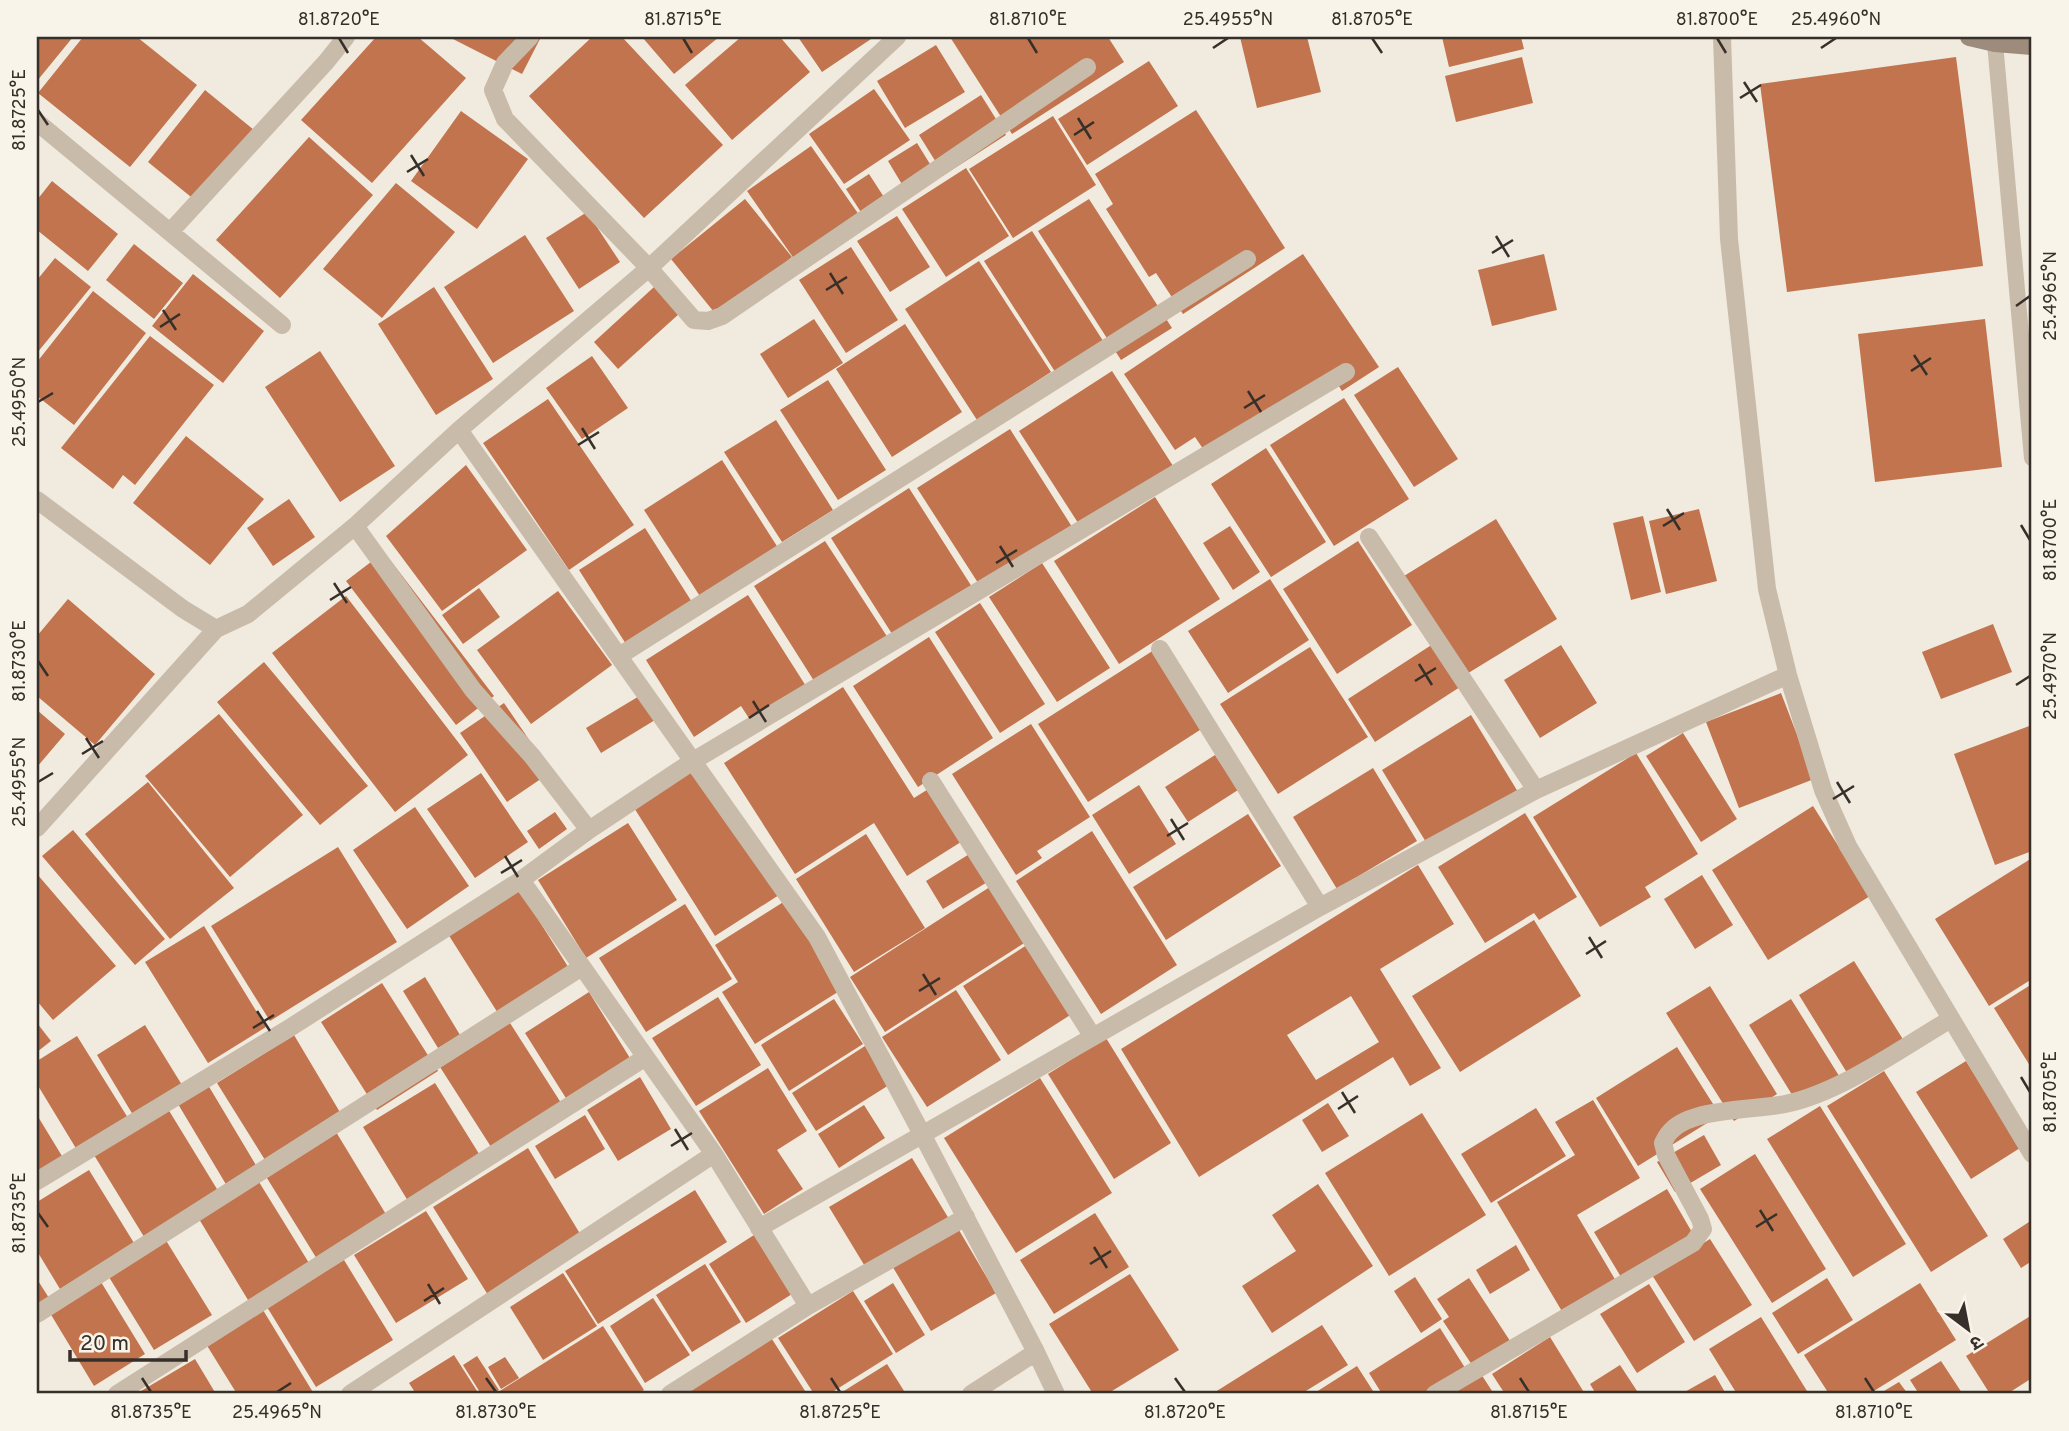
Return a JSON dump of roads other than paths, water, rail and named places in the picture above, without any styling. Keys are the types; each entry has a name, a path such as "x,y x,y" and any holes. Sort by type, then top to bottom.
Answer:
{"street":[{"path":"170,232 346,37"},
{"path":"530,37 505,63 493,90 505,119 649,268 694,320 708,321 722,316 1087,67"},
{"path":"37,828 216,629 248,614 355,526 459,430 649,268 898,37"},
{"path":"1723,37 1729,239 1768,589 1788,675 1823,790 1848,846 2032,1154"},
{"path":"1969,37 1995,43 2032,46"},
{"path":"37,122 282,325"},
{"path":"619,656 1247,258"},
{"path":"37,1181 288,1029 521,880 589,830 693,761 1346,372"},
{"path":"459,430 817,937 1056,1394"},
{"path":"37,500 183,608 216,629"},
{"path":"355,526 473,690 532,756 589,830"},
{"path":"1369,537 1536,790"},
{"path":"1160,649 1320,907"},
{"path":"760,1228 1320,907 1536,790 1788,675"},
{"path":"931,781 1093,1037"},
{"path":"521,880 714,1154 808,1306"},
{"path":"37,1314 582,967"},
{"path":"1435,1394 1693,1243 1703,1229 1666,1155 1663,1143 1672,1129 1698,1116 1785,1104 1812,1097 1843,1083 1951,1019"},
{"path":"117,1394 646,1057"},
{"path":"350,1394 714,1154"},
{"path":"670,1394 808,1306 965,1217"},
{"path":"971,1394 1036,1352"}],"lane":[{"path":"1995,43 2032,458"}]}
